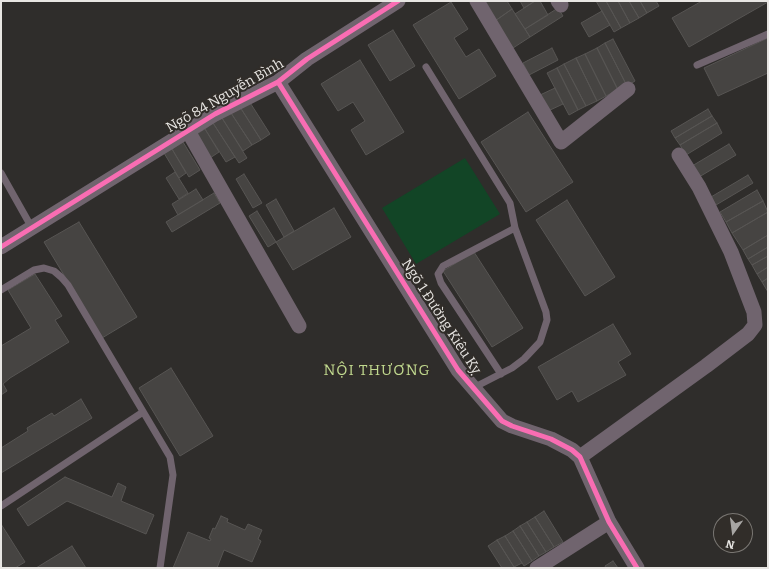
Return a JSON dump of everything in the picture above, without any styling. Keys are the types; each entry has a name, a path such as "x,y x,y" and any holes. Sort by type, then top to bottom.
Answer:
{"street":[{"name":"Ngõ 84 Nguyễn Bình","path":"1,247 215,114 278,82 307,60 398,1"},
{"path":"477,1 561,142 628,89"},
{"name":"Ngõ 1 Đường Kiêu Kỵ","path":"278,82 458,370 502,421 512,426 551,438 572,450 580,457"},
{"path":"188,131 299,326"},
{"path":"637,568 609,522 580,457 706,366 748,334 755,325 754,312 731,252 699,187 678,155"},
{"path":"537,568 609,522"}],"lane":[{"path":"697,66 768,34"},
{"path":"426,67 510,203 515,228 546,312 547,320 540,342 524,359 501,374 473,388"},
{"path":"1,173 32,228"},
{"path":"501,374 441,283 438,274 443,266 515,228"},
{"path":"1,290 34,270 44,268 54,271 68,285 170,457 173,471 160,568"},
{"path":"1,506 143,412"}],"green space":[{"path":"465,158 500,214 416,264 382,208"}],"building":[{"path":"482,1 507,1 512,9 495,21"},
{"path":"520,1 535,1 524,8"},
{"path":"535,1 540,1 548,15 525,29 515,14"},
{"path":"596,1 606,1 621,28 614,32"},
{"path":"606,1 618,1 630,23 621,28"},
{"path":"618,1 629,1 639,18 630,23"},
{"path":"629,1 640,1 647,13 639,18"},
{"path":"640,1 656,1 659,6 647,13"},
{"path":"702,1 768,2 689,47 672,18"},
{"path":"451,2 468,29 454,38 466,57 479,49 496,76 459,99 413,25"},
{"path":"558,8 563,16 530,37 525,29"},
{"path":"512,9 530,37 513,48 495,21"},
{"path":"602,11 610,25 589,37 581,23"},
{"path":"393,30 415,66 390,81 368,45"},
{"path":"768,38 768,73 718,96 704,68"},
{"path":"613,39 635,81 627,86 605,43"},
{"path":"605,43 627,86 618,90 597,48"},
{"path":"552,48 558,60 529,75 523,63"},
{"path":"597,48 618,90 606,96 585,54"},
{"path":"585,54 606,96 597,101 576,58"},
{"path":"576,58 597,101 586,106 564,64"},
{"path":"360,60 404,132 366,155 351,130 365,121 353,102 338,111 321,84"},
{"path":"564,64 586,106 578,110 557,68"},
{"path":"557,68 578,110 569,115 547,73"},
{"path":"555,88 563,104 548,111 540,95"},
{"path":"249,101 270,134 261,140 240,107"},
{"path":"240,107 261,140 252,145 231,113"},
{"path":"708,109 712,116 675,138 671,131"},
{"path":"528,112 573,182 526,212 481,142"},
{"path":"231,113 252,145 243,151 222,118"},
{"path":"712,116 717,123 680,145 675,138"},
{"path":"222,118 247,158 239,163 213,123"},
{"path":"213,123 235,157 226,162 205,129"},
{"path":"717,123 722,133 686,155 680,145"},
{"path":"205,129 219,152 210,158 195,135"},
{"path":"183,142 200,170 189,177 172,149"},
{"path":"729,144 736,155 699,177 692,166"},
{"path":"172,149 186,173 179,178 164,153"},
{"path":"175,172 188,193 179,199 166,178"},
{"path":"244,174 262,203 253,208 236,179"},
{"path":"748,175 753,183 716,205 711,197"},
{"path":"196,189 203,200 178,215 172,204"},
{"path":"757,190 763,201 726,222 720,212"},
{"path":"214,193 220,203 172,232 166,222"},
{"path":"276,199 294,231 284,237 266,205"},
{"path":"567,200 615,277 585,296 536,220"},
{"path":"763,201 768,212 732,233 726,222"},
{"path":"334,208 351,237 293,270 276,242"},
{"path":"257,211 276,242 268,247 249,216"},
{"path":"768,212 768,235 743,250 732,233"},
{"path":"79,222 137,317 102,338 44,242"},
{"path":"768,235 768,247 748,259 743,250"},
{"path":"768,247 768,256 752,265 748,259"},
{"path":"474,252 523,328 492,347 443,271"},
{"path":"768,256 768,267 757,274 752,265"},
{"path":"768,267 768,278 762,282 757,274"},
{"path":"35,274 62,316 55,320 69,342 10,378 3,384 7,391 1,395 1,346 31,328 8,290"},
{"path":"768,278 768,292 762,282"},
{"path":"613,324 631,354 618,362 626,375 578,402 572,391 557,400 538,367"},
{"path":"171,368 213,436 180,456 139,388"},
{"path":"81,399 92,418 1,473 1,448 28,431 27,428 52,413 54,416"},
{"path":"65,477 112,497 118,483 126,487 121,501 154,515 146,534 67,501 28,526 17,509"},
{"path":"544,511 563,542 554,547 535,517"},
{"path":"221,516 228,519 227,522 245,530 248,524 262,530 258,539 261,541 252,562 224,550 217,568 173,568 188,532 210,541 211,539 209,538 213,528 215,529"},
{"path":"535,517 554,547 546,552 527,522"},
{"path":"527,522 546,552 539,556 520,526"},
{"path":"1,524 25,562 15,568 1,568"},
{"path":"520,526 539,556 532,561 513,531"},
{"path":"513,531 532,561 524,566 505,536"},
{"path":"505,536 522,563 514,567 497,540"},
{"path":"497,540 514,567 513,568 502,568 488,546"},
{"path":"72,546 86,568 36,568"},
{"path":"613,561 618,568 606,568 605,566"}],"cycle path":[{"path":"1,247 215,114 278,82 307,59 398,1"},
{"path":"278,82 458,370 502,421 512,426 551,439 572,450 580,457 609,522 637,568"}],"district":[{"name":"NỘI THƯƠNG","path":"377,371"}]}
